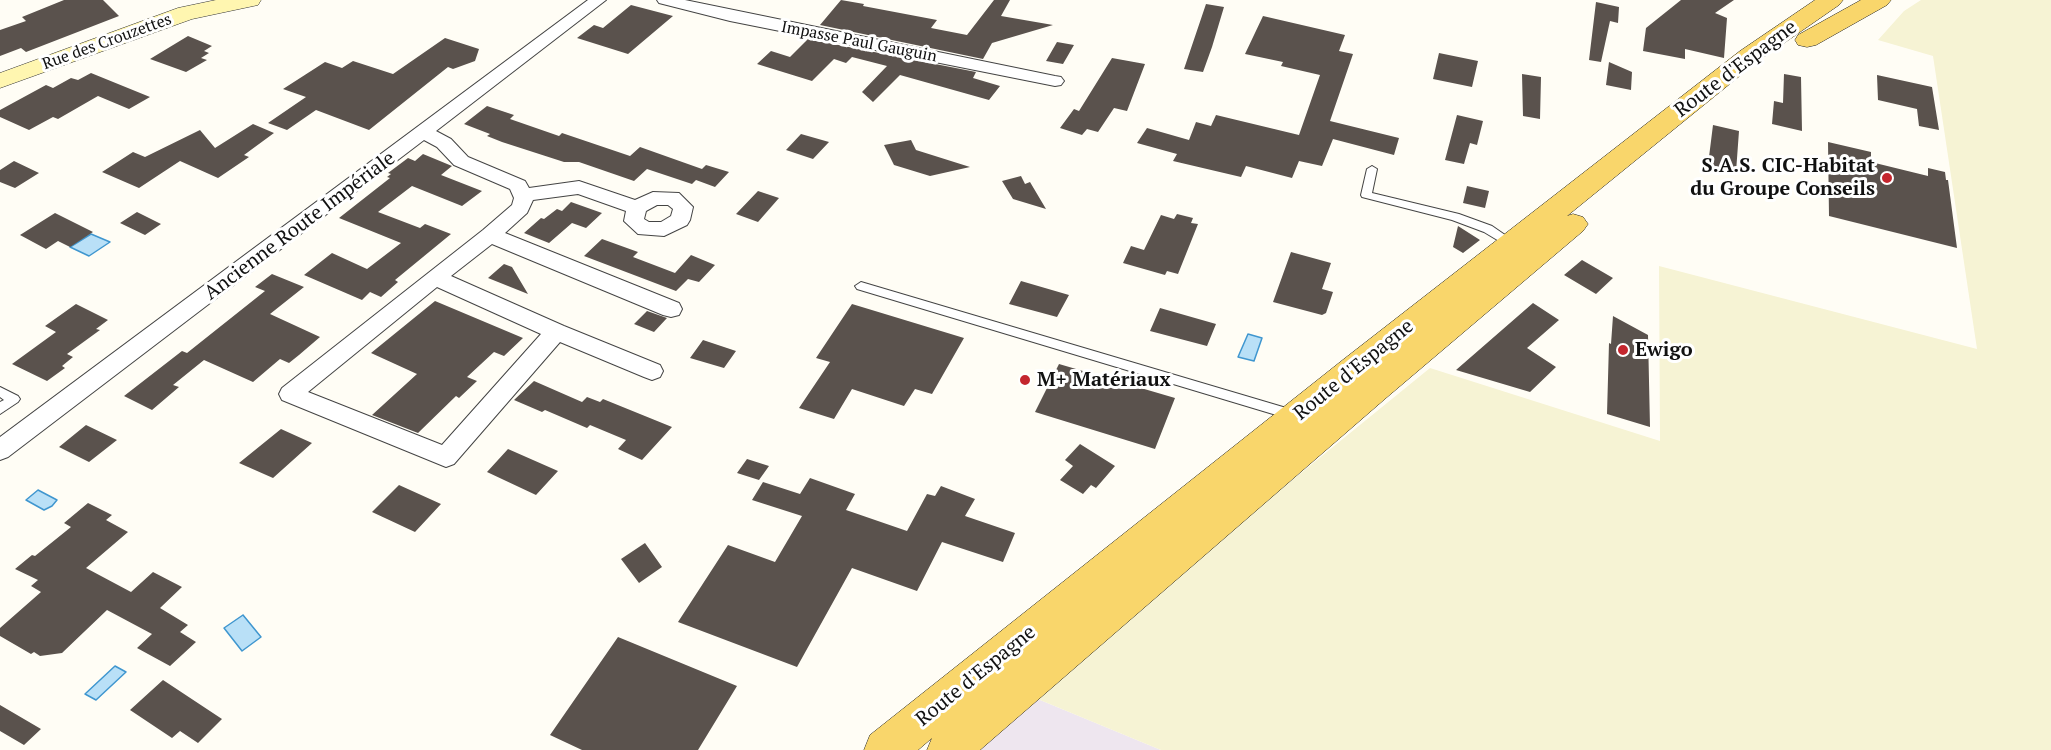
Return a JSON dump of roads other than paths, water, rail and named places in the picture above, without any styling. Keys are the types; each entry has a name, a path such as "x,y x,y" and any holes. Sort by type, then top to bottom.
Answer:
{"main road":[{"name":"Route d'Espagne","path":"948,750 1392,374 1748,81 1783,53 1878,0"},
{"name":"Route d'Espagne","path":"885,750 1297,416 1749,56 1821,3"}],"street":[{"name":"Ancienne Route Impériale","path":"0,450 598,0"},
{"name":"Impasse Paul Gauguin","path":"664,0 730,16 1054,81"},
{"name":"Rue des Crouzettes","path":"0,81 186,13 239,1"},
{"path":"423,132 444,143 461,162 518,184 524,195 520,208 490,235 290,394 446,457 556,332"},
{"path":"524,195 579,187 637,208"},
{"path":"490,235 671,309"},
{"path":"435,277 556,332 652,371"}],"lane":[{"path":"1372,169 1366,195 1466,221 1488,229 1513,244"},
{"path":"861,286 1297,416"},
{"path":"0,392 14,399 0,409"}],"water":[{"path":"91,234 110,242 89,256 70,247"},
{"path":"1248,334 1262,338 1254,361 1238,357"},
{"path":"38,490 57,500 44,510 26,500"},
{"path":"243,615 261,637 242,651 224,628"},
{"path":"115,666 126,672 96,700 85,694"}],"place":[{"name":"S.A.S. CIC-Habitat du Groupe Conseils","path":"1887,178"},
{"name":"Ewigo","path":"1623,350"},
{"name":"M+ Matériaux","path":"1025,380"}]}
